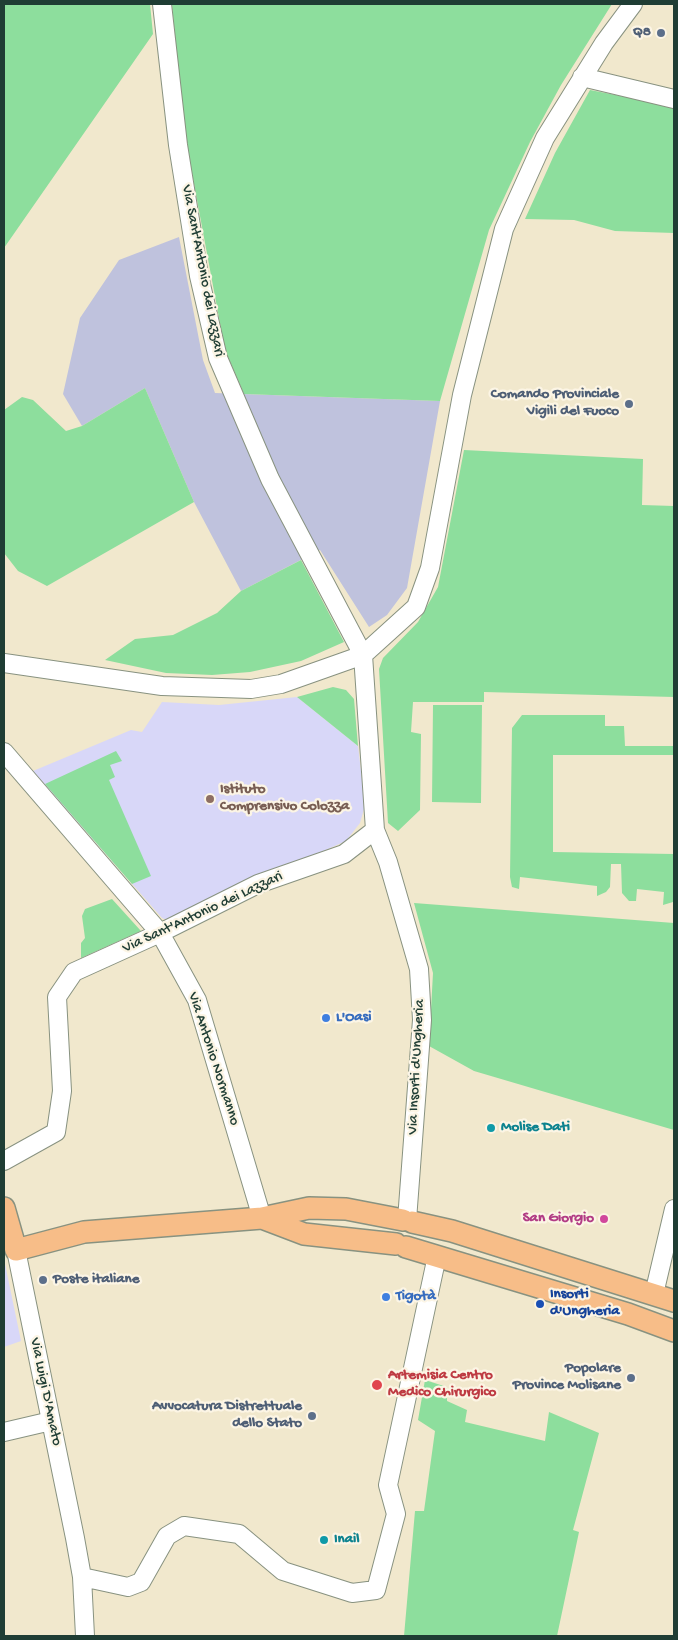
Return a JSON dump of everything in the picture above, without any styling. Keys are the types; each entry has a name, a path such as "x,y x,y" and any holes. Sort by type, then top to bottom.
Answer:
{"main road":[{"name":"Via Luigi D'Amato","path":"4,1208 16,1250"},
{"path":"16,1250 84,1232 262,1218 309,1208 346,1209 452,1231 674,1301"},
{"path":"262,1218 304,1234 401,1246 628,1314 674,1331"},
{"path":"401,1246 414,1243 418,1234 407,1221"}],"street":[{"name":"Via Sant'Antonio dei Lazzari","path":"4,1161 56,1132 62,1091 57,997 74,972 160,934 258,884 344,854 375,830 364,655 270,479 218,358 199,276 178,145 162,4"},
{"path":"4,663 162,686 251,689 281,684 364,655 416,607 430,568 462,395 504,229 545,138 582,77 633,4"},
{"path":"582,77 674,99"},
{"name":"Via Antonio Normanno","path":"4,752 160,934 197,1000 262,1218"},
{"name":"Via Insorti d'Ungheria","path":"375,830 388,862 419,968 422,1020 407,1221"},
{"path":"654,1294 674,1208"},
{"name":"Via Luigi D'Amato","path":"16,1250 82,1577 85,1636"},
{"path":"82,1577 128,1587 141,1582 167,1536 184,1526 239,1534 283,1571 352,1593 376,1590 396,1514 388,1485 437,1256"},
{"path":"4,1432 51,1421"}],"shaded area":[{"path":"179,237 203,360 215,393 440,401 407,588 387,615 369,627 320,550 241,591 194,502 145,388 82,426 63,394 80,318 119,260"},
{"name":"Istituto Comprensivo Colozza","path":"297,697 358,746 364,809 360,823 346,841 167,920 162,918 33,771 131,730 142,732 162,702 219,705"},
{"path":"4,1259 21,1341 4,1347"}],"green space":[{"path":"4,4 150,4 153,34 4,248"},
{"path":"172,4 612,4 561,85 530,142 489,230 440,401 244,394 225,350 183,125"},
{"path":"590,90 647,101 674,102 674,233 615,231 574,220 525,219 555,153"},
{"path":"145,388 194,502 47,586 18,571 4,553 4,410 22,397 33,400 66,431 82,426"},
{"path":"464,450 643,459 642,505 674,506 674,697 484,692 484,702 413,702 411,732 421,734 420,810 398,831 388,823 379,669 383,658 418,622 438,587"},
{"path":"301,560 344,642 301,661 250,672 212,675 166,673 105,660 135,639 173,635 217,613 241,591"},
{"path":"333,687 346,690 354,699 358,746 297,697"},
{"path":"433,705 482,705 481,803 432,802"},
{"path":"522,715 605,715 605,726 624,726 625,746 674,746 674,755 553,755 553,852 674,854 673,902 663,905 664,892 637,889 636,901 629,901 622,893 621,864 611,864 610,887 606,892 597,896 597,886 520,877 519,889 512,887 510,877 512,728"},
{"path":"116,751 122,761 110,765 115,777 109,780 151,876 132,884 45,784"},
{"path":"112,899 141,931 81,958 81,943 85,938 82,916 85,909"},
{"path":"414,903 674,923 674,1130 474,1071 429,1046 433,973"},
{"path":"425,1380 447,1387 447,1401 467,1410 465,1422 545,1441 549,1412 599,1433 573,1530 579,1532 557,1636 404,1636 415,1511 424,1511 435,1431 418,1420"}],"place":[{"name":"Q8","path":"661,33"},
{"name":"Comando Provinciale Vigili del Fuoco","path":"629,404"},
{"name":"Istituto Comprensivo Colozza","path":"210,799"},
{"name":"L'Oasi","path":"326,1018"},
{"name":"Molise Dati","path":"491,1128"},
{"name":"San Giorgio","path":"604,1219"},
{"name":"Poste italiane","path":"43,1280"},
{"name":"Tigotà","path":"386,1297"},
{"name":"Insorti d'Ungheria","path":"540,1304"},
{"name":"Popolare Province Molisane","path":"631,1378"},
{"name":"Artemisia Centro Medico Chirurgico","path":"377,1385"},
{"name":"Avvocatura Distrettuale dello Stato","path":"312,1416"},
{"name":"Inail","path":"324,1540"}]}
